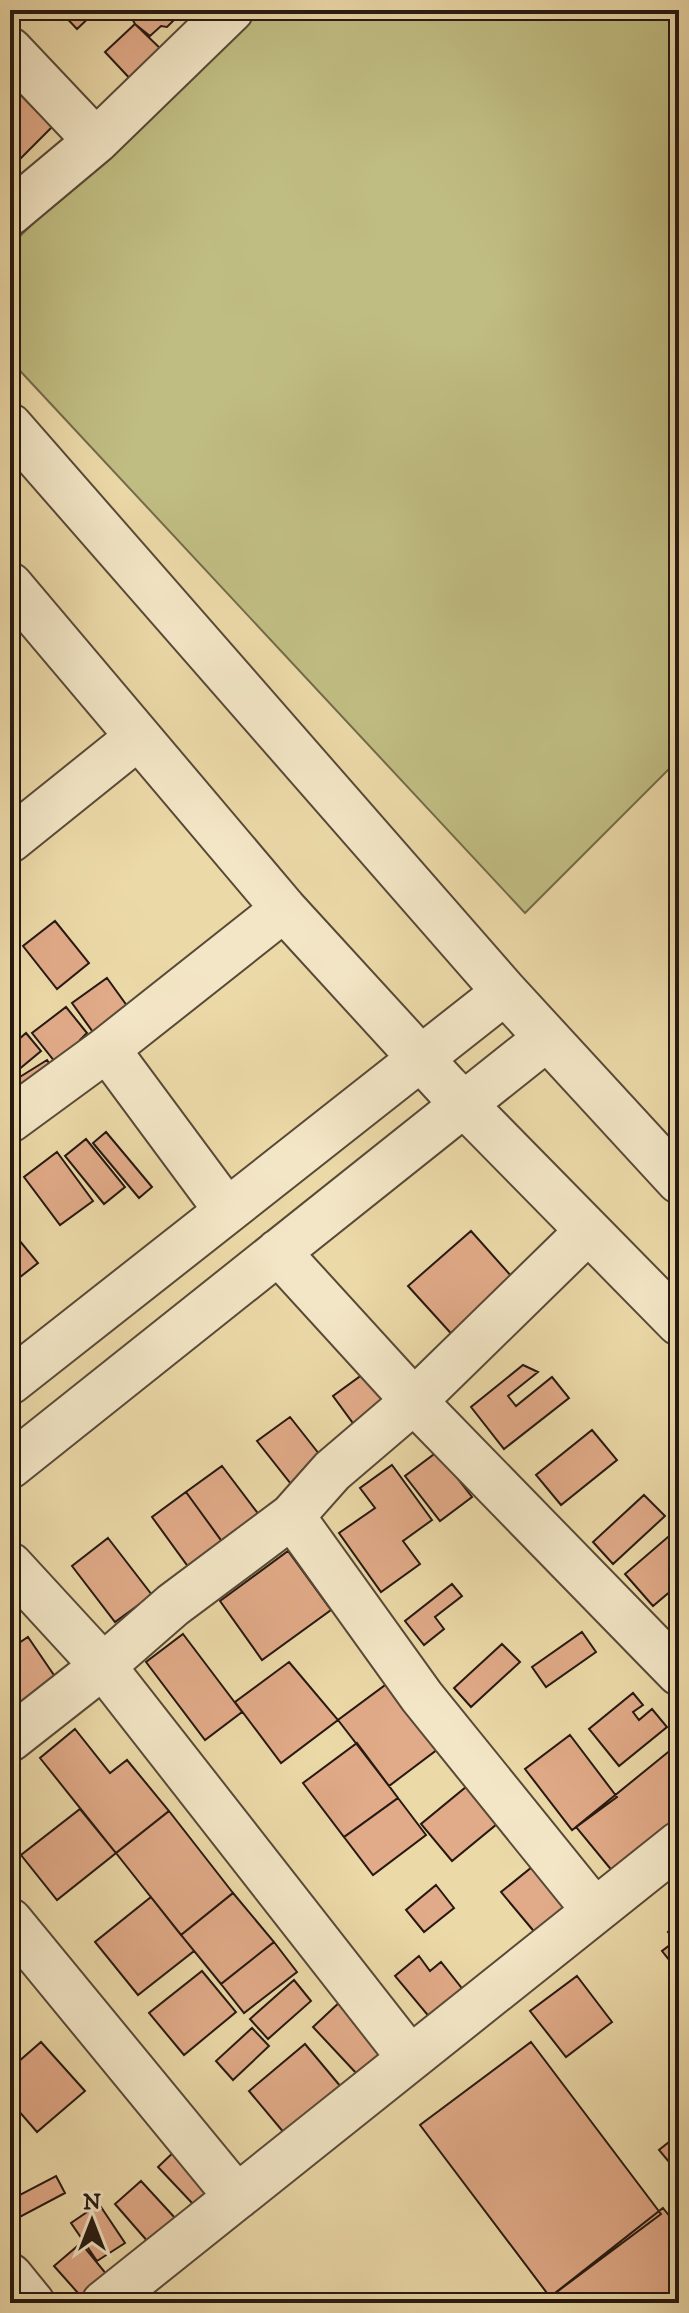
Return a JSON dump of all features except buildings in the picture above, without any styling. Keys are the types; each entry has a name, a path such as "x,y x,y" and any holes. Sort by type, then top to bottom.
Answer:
{"street":[{"path":"10,213 96,141 231,10"},
{"path":"10,50 96,141"},
{"path":"17,449 679,1181"},
{"path":"10,585 284,909 464,1104 679,1323"},
{"path":"10,840 137,738"},
{"path":"10,1120 107,1049 284,909"},
{"path":"10,1382 505,992"},
{"path":"10,1466 547,1038"},
{"path":"107,1049 227,1211"},
{"path":"10,1739 103,1666 173,1605 292,1516 332,1471 414,1401 588,1231"},
{"path":"278,1252 414,1401 679,1673"},
{"path":"292,1516 422,1697 595,1911"},
{"path":"10,1565 103,1666 409,2057"},
{"path":"112,2300 409,2057 679,1844"},
{"path":"10,1921 237,2197"},
{"path":"10,2276 32,2303"}],"shaded area":[{"path":"249,10 679,10 679,759 525,913 10,360 10,246"}]}
